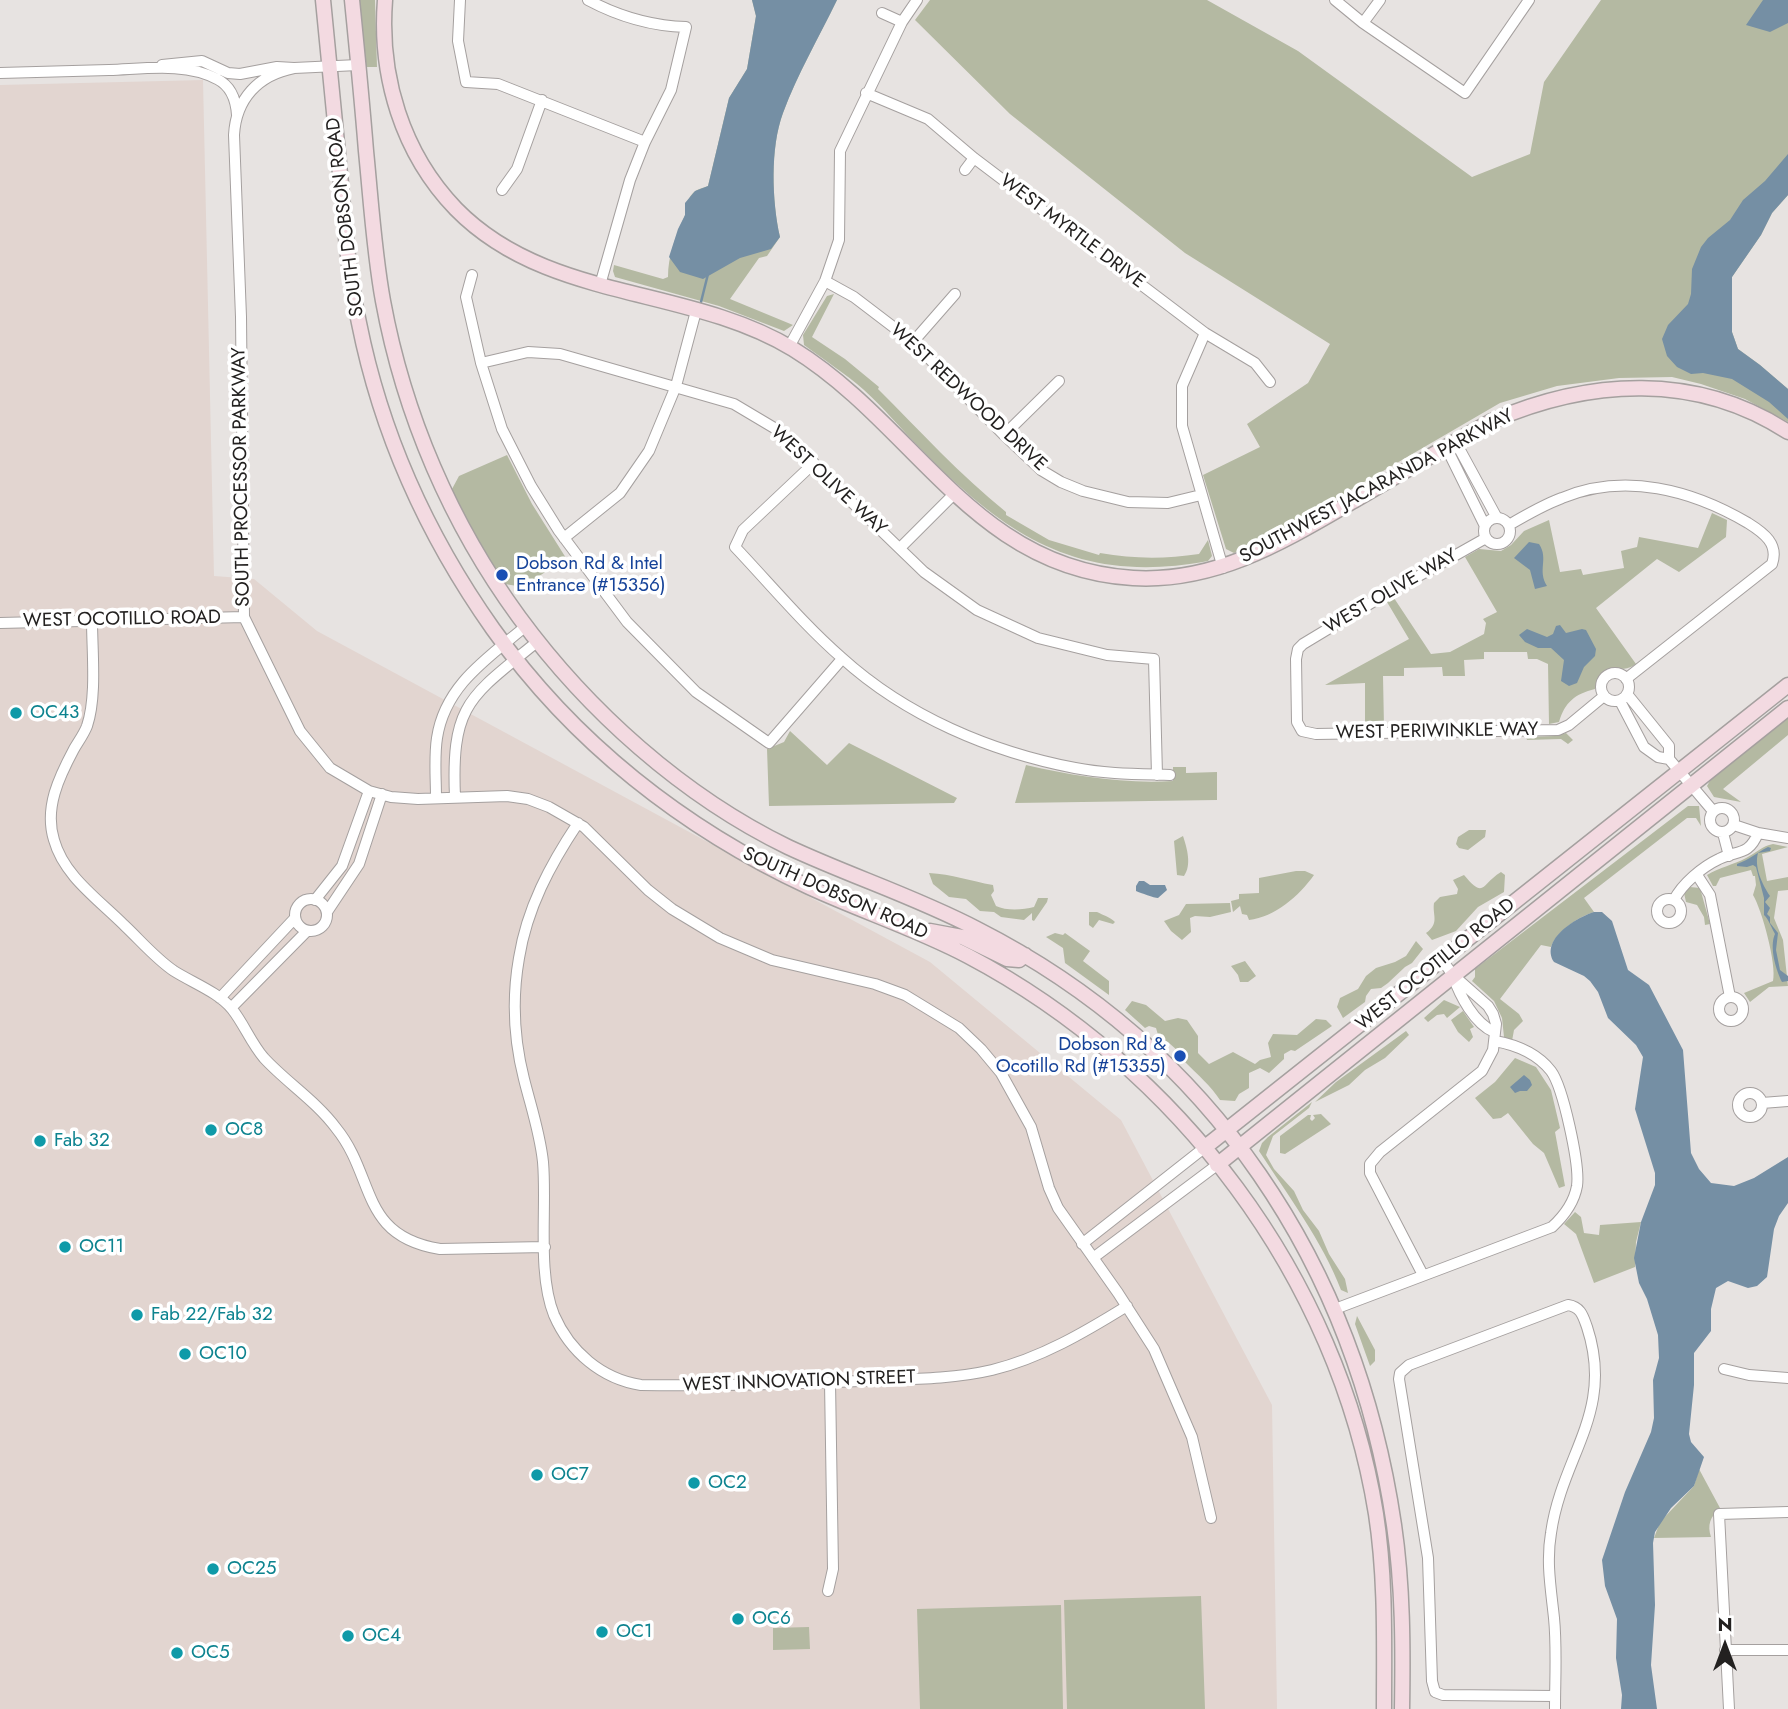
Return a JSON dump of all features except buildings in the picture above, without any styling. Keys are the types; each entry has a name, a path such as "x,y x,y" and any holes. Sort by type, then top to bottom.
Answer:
{"main road":[{"name":"SOUTH DOBSON ROAD","path":"323,0 352,286 374,387 423,512 456,573 504,644 549,698 600,750 672,808 717,838 780,873 842,902 904,926 1025,988 1095,1038 1134,1072 1204,1148 1252,1211 1290,1270 1325,1340 1350,1408 1368,1478 1380,1546 1384,1619 1384,1709"},
{"name":"SOUTH DOBSON ROAD","path":"352,0 383,300 408,401 432,465 463,528 498,586 526,626 590,701 654,759 723,810 782,844 944,912 1025,955 1088,998 1144,1044 1189,1088 1240,1147 1294,1228 1335,1309 1364,1388 1381,1454 1395,1527 1402,1603 1402,1709"},
{"name":"SOUTHWEST JACARANDA PARKWAY","path":"385,0 384,45 393,96 411,145 444,196 488,237 523,258 558,273 741,325 789,347 849,389 954,494 983,519 1015,542 1055,562 1095,573 1136,579 1161,579 1223,568 1286,540 1492,421 1525,407 1568,395 1629,388 1670,390 1717,400 1788,432"},
{"name":"WEST OCOTILLO ROAD","path":"1204,1148 1442,960 1674,765 1788,685"},
{"name":"WEST OCOTILLO ROAD","path":"1217,1165 1788,708"},
{"path":"904,926 962,937 1007,959 1019,960 1025,955"}],"street":[{"path":"460,0 458,41 466,82 498,84 645,142"},
{"path":"587,0 611,13 663,27 686,27 671,90 645,142 630,180 600,285"},
{"path":"789,347 825,281 839,240 840,151 902,22 917,0"},
{"path":"1335,0 1363,23 1465,93 1529,0"},
{"path":"1363,23 1380,0"},
{"path":"882,13 902,22"},
{"path":"134,69 194,61 209,63 234,74 248,74 268,67 358,65"},
{"name":"SOUTH PROCESSOR PARKWAY","path":"294,68 269,75 246,96 237,115 234,135 241,317 244,617 300,731 330,768 369,790 402,798 507,796 528,799 566,815 578,823 648,890 672,909 720,938 772,960 853,978 895,992 931,1009 959,1028 1001,1073 1035,1138 1049,1188 1058,1208 1154,1349 1192,1437 1211,1518"},
{"path":"0,73 134,69 193,71 215,77 224,83 232,93 237,115"},
{"name":"WEST MYRTLE DRIVE","path":"866,93 928,119 974,158 1205,333 1255,363 1270,382"},
{"path":"502,190 517,169 542,100"},
{"path":"965,170 974,158"},
{"path":"472,275 467,297 481,363 502,429 531,486 564,538 626,622 696,692 769,743 842,659"},
{"name":"WEST REDWOOD DRIVE","path":"825,281 854,297 913,342 1004,435 1041,470 1061,482 1083,491 1128,502 1168,503 1201,495"},
{"path":"913,342 955,294"},
{"path":"564,538 620,493 649,451 676,386 696,311"},
{"path":"1205,333 1182,386 1182,426 1223,568"},
{"name":"WEST OLIVE WAY","path":"481,363 528,352 560,354 734,404 776,429 924,572 977,610 1038,638 1107,655 1154,659 1157,775"},
{"path":"1004,435 1059,380"},
{"path":"1452,443 1460,450 1497,518 1509,525"},
{"path":"1452,443 1450,455 1485,526 1486,538"},
{"path":"814,463 743,530 735,547 842,659 922,715 1002,751 1077,769 1170,775"},
{"name":"WEST OLIVE WAY","path":"1301,731 1297,722 1296,659 1298,649 1303,644 1486,538 1496,544 1504,543 1510,537 1509,525 1554,501 1602,488 1645,485 1692,495 1726,510 1758,529 1773,545 1775,555"},
{"path":"900,548 954,494"},
{"path":"1485,526 1490,520 1497,518"},
{"name":"WEST PERIWINKLE WAY","path":"1301,731 1316,734 1558,730 1569,725 1604,696 1601,683 1606,676 1619,674 1626,679 1772,564 1775,555"},
{"name":"WEST OCOTILLO ROAD","path":"0,622 244,617"},
{"path":"92,620 91,700 87,727 60,775 53,796 52,827 58,851 77,879 172,970 232,1008 265,1059 335,1126 350,1149 374,1208 395,1232 410,1241 440,1249 545,1247"},
{"path":"436,798 437,740 444,711 459,684 526,626"},
{"path":"455,797 454,751 461,719 468,705 485,684 538,641"},
{"path":"1604,696 1611,701 1623,697 1629,687 1626,679"},
{"path":"1623,697 1669,746 1674,765 1713,811"},
{"path":"1623,697 1644,747 1674,765"},
{"path":"316,900 342,866 369,790"},
{"path":"232,1008 307,931 322,926 327,912 359,864 382,794"},
{"path":"1721,808 1729,810 1734,817 1734,825 1723,833 1715,831 1709,818 1713,811 1721,808"},
{"name":"WEST INNOVATION STREET","path":"578,823 535,899 523,937 516,980 515,1015 519,1056 536,1120 543,1164 548,1296 561,1329 580,1354 608,1374 627,1383 641,1385 935,1378 992,1370 1020,1361 1068,1340 1127,1306"},
{"path":"1734,825 1758,833 1788,838"},
{"path":"1723,833 1729,856"},
{"path":"1674,900 1679,889 1719,859 1748,849 1755,842 1758,833"},
{"path":"1697,875 1710,895 1730,997"},
{"path":"219,998 295,918 299,904 307,899 316,900 323,904 327,912"},
{"path":"295,918 299,926 307,931"},
{"path":"1423,1275 1370,1173 1370,1164 1482,1071 1489,1060 1496,1024 1488,1006 1453,975 1442,960"},
{"path":"1335,1309 1552,1227 1572,1204 1577,1186 1577,1169 1558,1082 1536,1056 1495,1037 1486,1029 1460,994 1453,975"},
{"path":"1476,1016 1488,1006"},
{"path":"1762,1103 1788,1101"},
{"name":"WEST OCOTILLO ROAD","path":"1082,1244 1204,1148"},
{"name":"WEST OCOTILLO ROAD","path":"1093,1258 1217,1165"},
{"path":"1555,1696 1443,1695 1435,1692 1432,1681 1428,1558 1400,1373 1409,1365 1561,1307 1576,1306 1583,1313 1594,1347 1597,1371 1584,1434 1556,1506 1551,1533 1548,1561 1556,1652 1555,1709"},
{"path":"1724,1368 1749,1375 1788,1378"},
{"path":"828,1591 833,1569 830,1382"},
{"path":"1729,1709 1719,1514 1788,1511"},
{"path":"1725,1650 1788,1650"}],"shaded area":[{"path":"203,80 214,576 254,579 317,631 930,962 1121,1120 1272,1405 1277,1709 0,1709 0,85"}],"green space":[{"path":"359,0 375,0 377,67 365,67"},
{"path":"752,0 837,0 795,85 779,127 774,175 780,237 767,256 759,258 730,299 793,325 784,331 719,306 615,277 613,271 614,265 663,279 668,277 671,254 690,196 708,186 729,98 747,69 756,16"},
{"path":"930,0 1207,0 1298,51 1472,177 1530,154 1544,82 1601,0 1788,0 1788,195 1772,213 1761,235 1732,277 1732,332 1738,349 1788,389 1788,422 1745,399 1672,377 1619,378 1557,386 1500,403 1266,539 1234,553 1226,549 1203,475 1260,447 1247,424 1308,383 1330,344 1185,253 1010,114 915,20"},
{"path":"834,294 812,337 845,359 879,387 925,437 1006,512 1006,515 1049,540 1099,555 1149,558 1199,554 1208,540 1212,556 1208,561 1162,567 1121,566 1083,559 1048,547 1015,529 952,479 864,390 804,345 803,335 827,296"},
{"path":"507,455 532,504 566,558 523,587 505,584 471,531 452,489 459,476"},
{"path":"1712,513 1727,520 1726,537 1679,572 1657,559 1596,608 1636,664 1601,674 1595,689 1576,696 1564,709 1559,722 1549,724 1548,664 1537,659 1528,659 1527,652 1484,652 1484,659 1464,660 1465,676 1443,676 1442,667 1404,668 1404,676 1383,676 1384,727 1365,727 1365,683 1325,685 1409,639 1387,602 1394,598 1431,654 1450,652 1484,634 1486,623 1483,619 1497,612 1465,557 1479,549 1501,551 1524,531 1549,520 1560,572 1581,569 1583,575 1624,568 1621,551 1637,547 1639,537 1698,548"},
{"path":"1788,716 1788,735 1723,789 1741,802 1714,797 1707,786 1712,777"},
{"path":"790,731 827,765 849,743 957,798 954,803 769,806 767,749 784,742"},
{"path":"1566,733 1573,740 1568,744 1561,739 1527,740 1526,737 1554,736"},
{"path":"1026,765 1080,776 1136,781 1173,781 1173,767 1186,767 1186,773 1217,772 1217,800 1015,803"},
{"path":"1688,806 1699,806 1701,826 1696,818 1687,818 1584,898 1594,912 1569,925 1558,935 1551,947 1541,945 1500,999 1519,1014 1523,1021 1514,1030 1512,1041 1504,1037 1502,1018 1494,1001 1472,981 1475,969"},
{"path":"1469,830 1486,830 1485,837 1468,850 1459,848 1456,844 1458,837"},
{"path":"1183,836 1188,862 1184,876 1177,875 1174,841"},
{"path":"1773,844 1788,847 1762,854 1767,881 1788,877 1788,890 1778,891 1774,918 1783,940 1788,986 1769,987 1750,1002 1744,993 1773,981 1774,973 1768,938 1753,895 1755,876 1751,870 1720,878 1716,886 1713,886 1707,875"},
{"path":"1296,871 1314,875 1294,898 1277,910 1249,920 1247,915 1242,914 1240,906 1233,912 1231,901 1239,899 1239,894 1259,893 1259,878"},
{"path":"1501,872 1505,875 1504,892 1478,907 1456,931 1432,940 1426,933 1433,926 1434,903 1440,897 1457,894 1458,889 1453,880 1464,875 1480,888"},
{"path":"929,873 993,885 994,891 991,895 996,906 1005,909 1034,907 1038,898 1048,898 1034,921 1032,913 1024,920 1001,917 994,912 980,911 966,899 949,897 933,884"},
{"path":"1690,887 1700,888 1710,924 1705,925 1697,905 1686,902 1684,893"},
{"path":"1230,903 1231,912 1190,918 1191,932 1182,940 1164,921 1179,915 1186,904"},
{"path":"1089,912 1097,912 1115,922 1113,924 1099,920 1093,928 1089,925"},
{"path":"1065,933 1090,951 1083,961 1109,981 1109,995 1065,963 1063,948 1046,937"},
{"path":"1416,941 1423,949 1412,963 1381,988 1371,989 1365,1002 1343,1018 1337,1007 1340,998 1358,989 1366,976 1376,968 1406,956"},
{"path":"1245,961 1256,976 1248,982 1240,982 1231,966"},
{"path":"1444,1000 1460,1007 1447,1018 1444,1014 1437,1015 1428,1022 1424,1018"},
{"path":"1132,1001 1146,1005 1165,1021 1178,1018 1187,1020 1198,1036 1198,1053 1209,1064 1233,1052 1255,1064 1271,1057 1268,1043 1273,1034 1297,1035 1316,1019 1326,1020 1332,1026 1295,1051 1284,1054 1284,1059 1269,1073 1260,1068 1249,1073 1249,1088 1239,1094 1235,1101 1220,1100 1185,1062 1187,1059 1159,1038 1156,1028 1145,1028 1125,1010"},
{"path":"1463,1011 1474,1027 1470,1029 1473,1037 1469,1042 1458,1032 1451,1020"},
{"path":"1406,1031 1409,1035 1385,1058 1365,1070 1349,1085 1315,1102 1336,1082"},
{"path":"1515,1058 1536,1067 1551,1090 1560,1128 1555,1132 1565,1186 1559,1188 1544,1153 1533,1144 1508,1113 1493,1119 1475,1098 1495,1082"},
{"path":"1312,1102 1309,1108 1273,1136 1266,1155 1274,1169 1294,1191 1303,1210 1319,1231 1329,1254 1345,1279 1348,1293 1341,1290 1315,1236 1259,1151 1268,1137"},
{"path":"1321,1114 1331,1124 1285,1154 1280,1153 1280,1136 1308,1115 1311,1115 1312,1121 1315,1118 1313,1115"},
{"path":"1575,1212 1581,1217 1584,1233 1599,1235 1600,1225 1641,1222 1636,1242 1635,1267 1594,1283 1576,1234 1564,1224"},
{"path":"1357,1316 1375,1350 1375,1361 1370,1366 1355,1324"},
{"path":"1699,1469 1720,1508 1710,1521 1711,1537 1654,1538 1660,1522 1694,1486"},
{"path":"1201,1596 1205,1709 1067,1709 1064,1600"},
{"path":"1061,1605 1063,1709 920,1709 917,1609"},
{"path":"809,1627 810,1649 773,1650 773,1628"}],"water":[{"path":"752,0 837,0 795,85 779,127 774,175 780,237 771,249 740,258 703,279 680,272 669,257 685,215 685,203 695,191 708,186 729,98 747,69 756,16"},
{"path":"1763,0 1788,0 1788,23 1770,32 1746,25"},
{"path":"1788,154 1788,195 1772,213 1761,235 1732,277 1732,332 1738,349 1788,389 1788,419 1769,402 1732,379 1703,373 1691,374 1677,367 1667,356 1662,339 1668,325 1688,304 1692,269 1701,247 1730,220 1743,200 1765,181"},
{"path":"1529,542 1539,544 1542,549 1543,575 1547,586 1535,589 1530,570 1514,558"},
{"path":"1560,625 1566,633 1586,630 1596,649 1595,656 1584,667 1577,683 1569,686 1561,681 1564,660 1551,648 1538,648 1525,642 1519,635 1527,629 1547,637"},
{"path":"1758,853 1758,870 1770,896 1765,902 1770,908 1767,914 1778,933 1776,950 1780,970 1788,976 1788,981 1782,982 1776,965 1773,952 1775,934 1764,915 1764,898 1756,867 1737,866"},
{"path":"1139,881 1150,885 1165,885 1167,890 1158,898 1151,896 1136,891"},
{"path":"1594,912 1602,912 1612,921 1628,970 1649,985 1683,1050 1691,1153 1699,1169 1711,1183 1734,1186 1754,1178 1788,1157 1788,1203 1774,1229 1767,1277 1757,1286 1748,1288 1728,1281 1716,1288 1711,1309 1711,1331 1694,1353 1689,1434 1691,1442 1704,1457 1694,1486 1671,1508 1655,1532 1653,1543 1655,1605 1651,1665 1657,1709 1621,1709 1622,1695 1616,1658 1617,1619 1605,1586 1602,1560 1625,1492 1651,1432 1654,1418 1653,1380 1659,1358 1658,1335 1639,1283 1634,1258 1641,1222 1655,1185 1655,1173 1635,1109 1643,1057 1636,1045 1608,1018 1598,992 1590,981 1554,962 1551,954 1555,938 1562,931 1578,919"},
{"path":"1524,1075 1532,1085 1527,1091 1515,1093 1510,1087"}],"waterway":[{"path":"701,302 708,274"}],"place":[{"name":"Dobson Rd & Intel Entrance (#15356)","path":"502,575"},
{"name":"OC43","path":"16,713"},
{"name":"Dobson Rd & Ocotillo Rd (#15355)","path":"1180,1056"},
{"name":"OC8","path":"211,1130"},
{"name":"Fab 32","path":"40,1141"},
{"name":"OC11","path":"65,1247"},
{"name":"Fab 22/Fab 32","path":"137,1315"},
{"name":"OC10","path":"185,1354"},
{"name":"OC7","path":"537,1475"},
{"name":"OC2","path":"694,1483"},
{"name":"OC25","path":"213,1569"},
{"name":"OC6","path":"738,1619"},
{"name":"OC1","path":"602,1632"},
{"name":"OC4","path":"348,1636"},
{"name":"OC5","path":"177,1653"}]}
